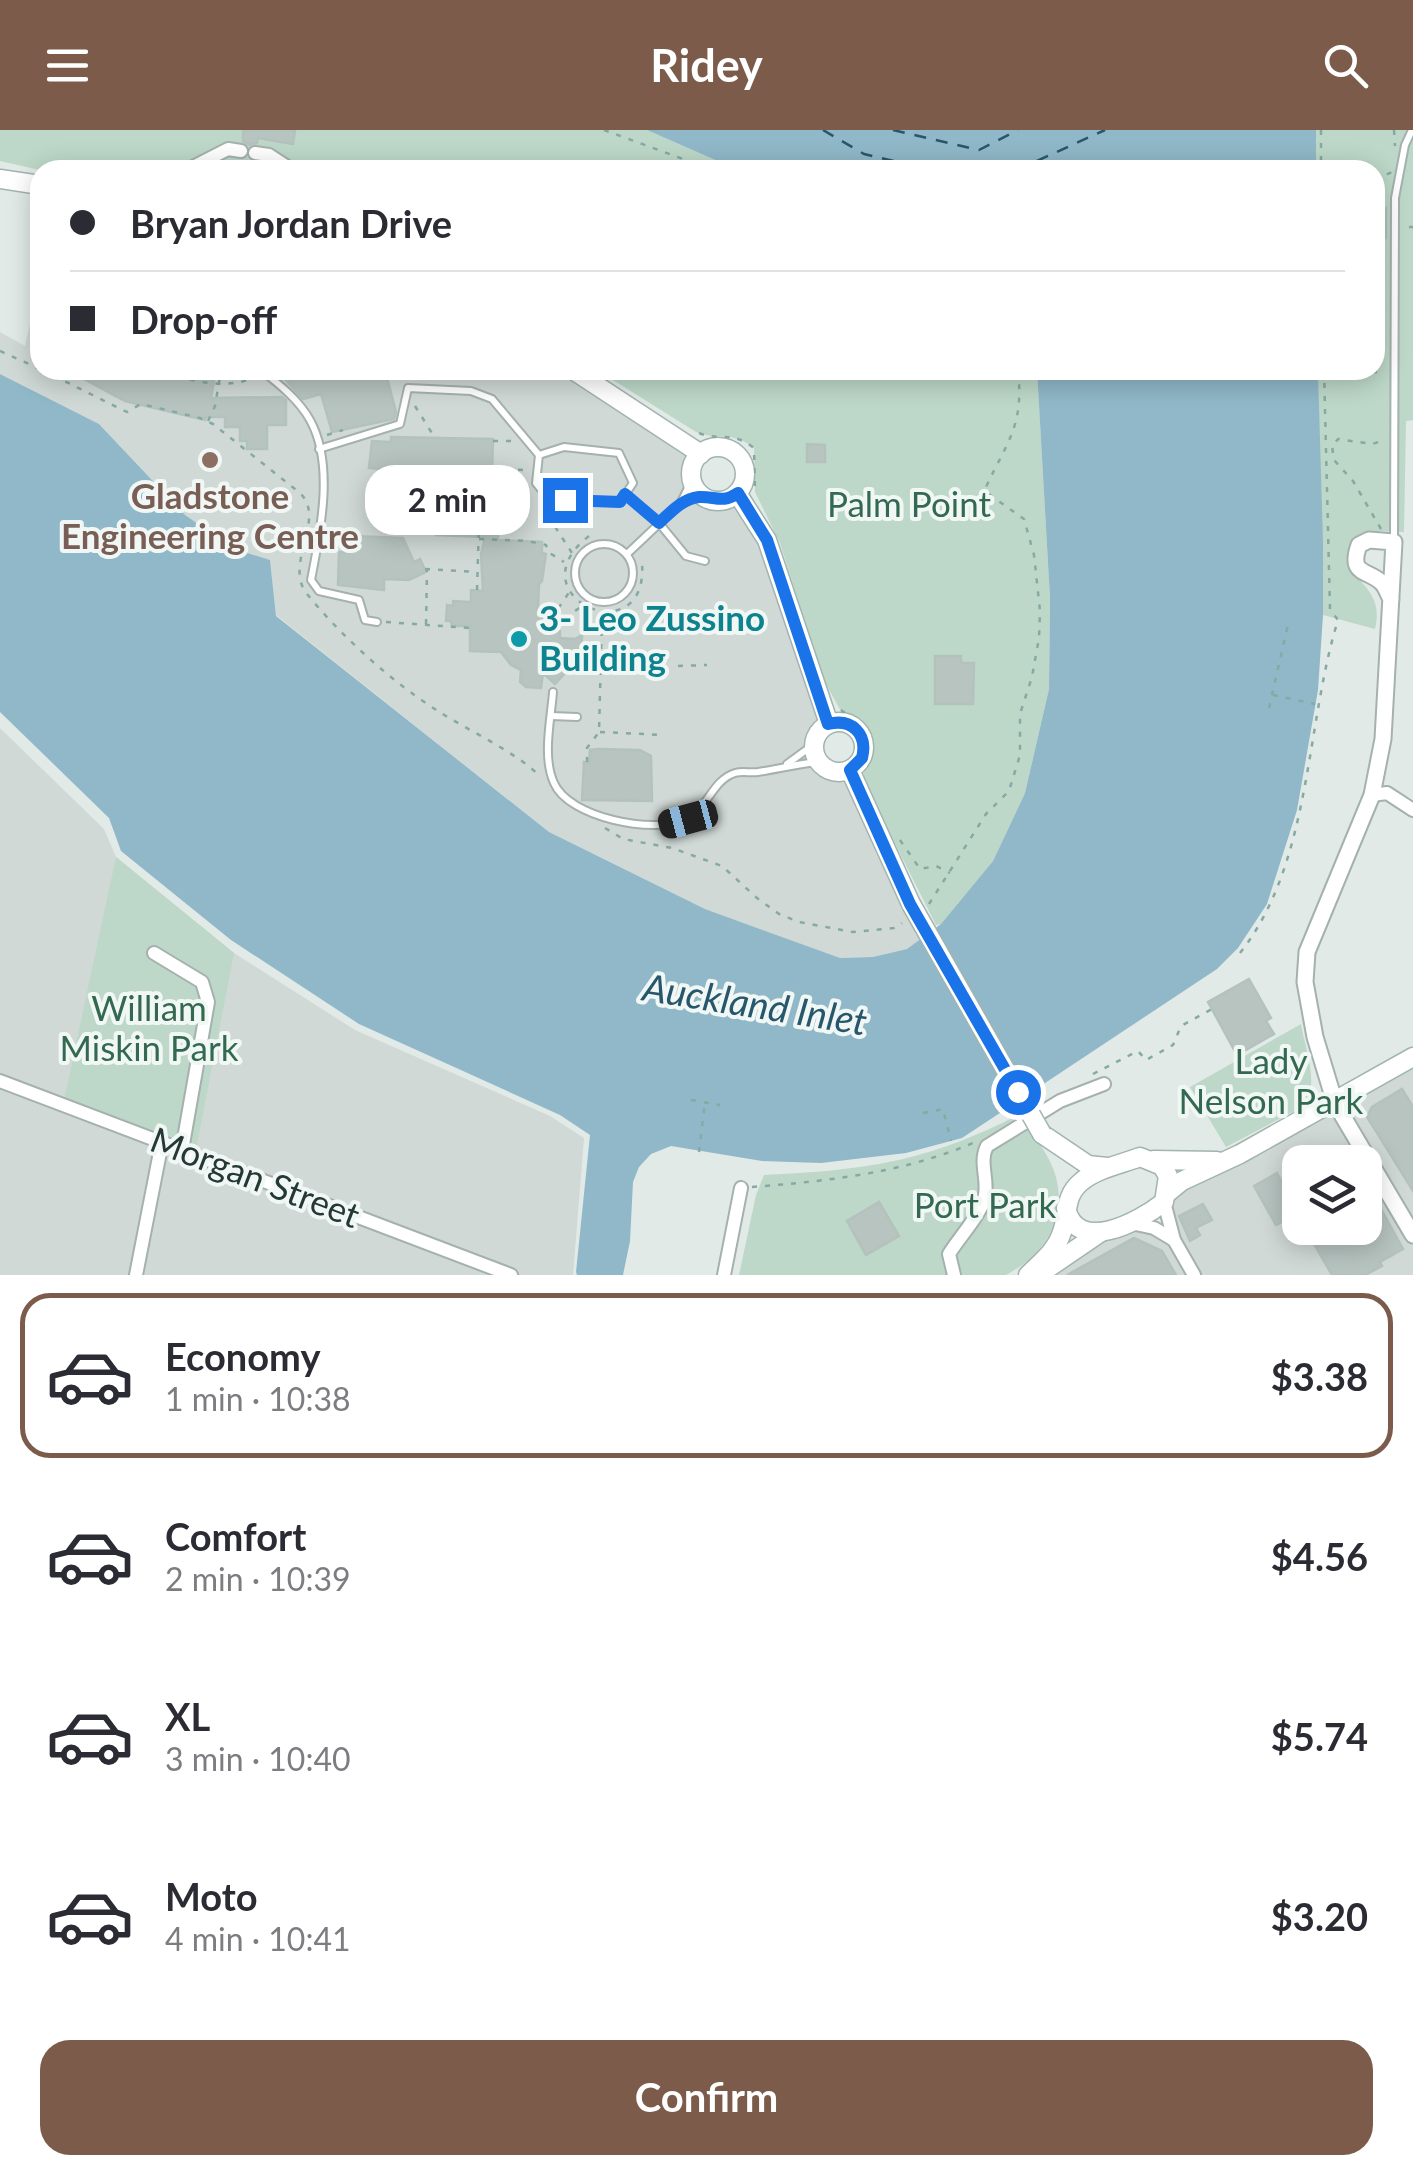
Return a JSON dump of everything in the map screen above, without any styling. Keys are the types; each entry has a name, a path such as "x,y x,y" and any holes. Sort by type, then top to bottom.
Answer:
{"main road":[{"path":"0,179 30,184"},
{"path":"588,380 701,454"},
{"path":"722,448 742,461 745,478 738,493 721,501 697,488 692,470 701,454 722,448"},
{"path":"738,493 767,540 828,724"},
{"path":"846,722 854,726 864,741 862,758 850,770 832,772 815,754 816,736 828,724 846,722"},
{"path":"850,770 912,911 1042,1134 1063,1157 1068,1174 1063,1230 1053,1251 1028,1275"},
{"path":"1036,1275 1101,1232 1165,1198 1182,1181 1413,1057"},
{"path":"1042,1134 1088,1165 1112,1168"},
{"path":"1067,1203 1087,1178 1140,1157 1222,1161"},
{"path":"1150,1160 1168,1176 1165,1198"},
{"path":"1067,1203 1074,1228 1084,1233 1101,1232"}],"street":[{"path":"207,160 228,149 268,155 276,160"},
{"path":"1391,599 1381,582 1362,574 1355,556 1359,545 1370,540 1387,541 1391,599 1383,739 1372,795 1307,952 1305,982 1315,1037 1335,1102 1413,1235"},
{"path":"1372,795 1387,793 1413,810"},
{"path":"154,953 202,982 208,1002 182,1150"},
{"name":"Morgan Street","path":"0,1081 510,1275"},
{"path":"954,1275 949,1254 984,1202 986,1177 982,1156 987,1146 1060,1101 1104,1084"},
{"path":"136,1275 162,1142"},
{"path":"724,1275 741,1188"},
{"path":"1165,1198 1174,1240 1194,1275"},
{"path":"1126,1222 1154,1228 1174,1240"}],"lane":[{"path":"1387,541 1393,436 1395,198 1405,145 1412,130"},
{"path":"274,380 311,421 319,449 323,501 311,580 319,591 359,600 366,620 377,622"},
{"path":"319,449 400,424 408,388 470,391 492,400 539,455 536,483 549,499 620,502 633,483 619,454 564,447 539,455"},
{"path":"626,554 697,488"},
{"path":"680,504 697,488"},
{"path":"625,494 659,523 686,556 705,561"},
{"path":"609,544 626,554 634,571 623,596 596,601 581,591 575,573 577,563 590,548 609,544"},
{"path":"553,692 549,766 555,786 568,800 632,825 660,826 688,819 707,802 721,781 736,772 760,772 815,754"},
{"path":"551,716 577,717"},
{"path":"786,764 815,754"}],"path":[{"path":"604,130 686,160"},
{"path":"1321,130 1321,160"},
{"path":"1394,130 1394,157"},
{"path":"1385,175 1395,170"},
{"path":"0,352 30,364"},
{"path":"1385,372 1392,372"},
{"path":"63,380 126,412 141,404 207,419 307,500 309,510 298,572 302,588 346,638 432,708 538,773 548,787"},
{"path":"199,380 218,384 244,380"},
{"path":"207,419 215,406 219,380"},
{"path":"591,820 624,838 672,848 722,866 757,898 799,922 853,932 894,928 912,911 933,902 986,814 1008,790 1020,754 1020,714 1039,638 1034,555 1024,519 990,496 986,487 1016,432 1018,380"},
{"path":"1240,953 1267,914 1297,820 1338,620 1330,608 1324,380"},
{"path":"406,404 414,406 434,438"},
{"path":"326,436 352,428"},
{"path":"1387,541 1354,481 1334,460 1332,446 1338,439 1372,444 1393,436"},
{"path":"492,468 527,470"},
{"path":"556,525 564,520 564,508"},
{"path":"477,590 479,524"},
{"path":"566,563 589,536"},
{"path":"478,539 546,545 548,552 566,563"},
{"path":"567,548 570,591 583,606 602,613 632,601 642,581 642,562"},
{"path":"426,626 426,569 478,572"},
{"path":"551,618 570,591"},
{"path":"554,626 583,606"},
{"path":"587,762 587,748 599,732 602,613"},
{"path":"1270,708 1289,620"},
{"path":"377,622 470,628"},
{"path":"564,664 662,665"},
{"path":"678,666 708,665"},
{"path":"1272,694 1315,704"},
{"path":"599,732 665,736"},
{"path":"1084,1078 1138,1051 1146,1060 1172,1045 1181,1026 1212,1009"},
{"path":"691,1100 720,1105"},
{"path":"698,1152 705,1102"},
{"path":"923,1113 943,1108 950,1141"},
{"path":"741,1188 886,1172 936,1159 982,1139"}],"shaded area":[{"path":"30,324 30,380 588,380 701,454 692,471 696,490 703,496 721,501 737,493 758,521 829,724 816,736 814,754 832,772 850,770 928,934 907,949 873,957 839,958 705,909 549,832 276,615 270,560 234,550 185,515 99,424 0,374 0,332 25,346"},
{"path":"0,728 104,829 116,857 234,953 355,1030 550,1116 584,1138 573,1275 0,1275"},
{"path":"1413,1057 1413,1275 1036,1275 1136,1219 1173,1239 1166,1194"}],"green space":[{"path":"0,130 647,130 715,160 30,160 30,168 0,161"},
{"path":"1316,130 1413,130 1413,420 1406,421 1404,532 1363,535 1352,546 1350,556 1350,570 1375,603 1375,629 1323,615 1318,380 1385,380 1385,160 1316,160"},
{"name":"Palm Point","path":"613,380 1038,380 1050,598 1049,689 1025,793 993,861 941,924 936,925 862,778 872,750 864,728 841,711 823,679 780,543 755,492 754,448 732,437 696,432"},
{"name":"William Miskin Park","path":"116,857 234,953 195,1155 63,1105"},
{"name":"Lady Nelson Park","path":"1301,1024 1311,1077 1304,1106 1226,1147 1190,1087"},
{"name":"Port Park","path":"1020,1114 1045,1152 1059,1193 1049,1235 1020,1267 1006,1275 739,1275 764,1175 896,1161 955,1143"}],"water":[{"path":"647,130 1316,130 1316,160 715,160"},
{"name":"Auckland Inlet","path":"0,374 99,424 185,515 234,549 270,560 276,616 549,832 705,909 840,958 873,957 907,949 941,924 993,861 1025,793 1049,689 1050,598 1038,380 1318,380 1323,615 1318,690 1297,810 1267,904 1238,948 1217,969 962,1138 906,1153 821,1163 762,1161 671,1146 651,1154 639,1167 633,1182 630,1241 623,1275 577,1275 590,1135 560,1115 359,1024 231,940 121,851 109,818 0,712"}],"building":[{"path":"243,130 295,130 293,144 258,138 257,143 249,145 243,141"},
{"path":"86,380 214,380 211,398 282,397 286,400 286,425 267,425 267,449 247,449 247,441 240,441 240,427 225,427 225,417 205,420 125,401"},
{"path":"286,380 388,380 396,412 394,419 332,432 321,394 303,399"},
{"path":"391,437 493,439 492,472 518,473 517,516 514,520 498,520 498,540 542,542 542,553 546,554 538,608 554,620 553,630 560,631 560,638 575,639 582,635 581,656 555,684 543,673 541,688 526,687 520,682 521,670 501,652 470,651 470,626 452,626 451,621 446,621 447,605 453,606 453,601 471,602 471,590 483,591 481,554 485,537 436,535 437,518 400,517 401,494 408,491 408,472 369,468 372,441 391,442"},
{"path":"807,444 825,445 825,462 807,462"},
{"path":"354,536 403,538 414,562 420,559 426,572 409,580 384,579 384,590 338,585 339,552 350,552"},
{"path":"935,656 961,656 961,663 974,663 973,704 935,704"},
{"path":"590,750 640,750 651,756 652,801 582,800 584,762 589,763"},
{"path":"1249,979 1271,1018 1266,1021 1274,1034 1237,1055 1208,1002"},
{"path":"1402,1089 1413,1107 1413,1191 1367,1117 1372,1107"},
{"path":"1277,1173 1282,1182 1282,1222 1276,1225 1254,1186"},
{"path":"879,1202 899,1236 866,1255 847,1221"},
{"path":"1203,1204 1212,1220 1196,1228 1200,1235 1190,1241 1179,1216"},
{"path":"1382,1211 1403,1249 1365,1275 1332,1275 1315,1245 1382,1245"},
{"path":"1134,1238 1162,1251 1176,1275 1067,1275"}],"ferry route":[{"path":"823,130 864,154 889,160"},
{"path":"893,130 979,150 1018,130"},
{"path":"1039,160 1105,130"}],"place":[{"name":"Gladstone Engineering Centre","path":"210,460"},
{"name":"3- Leo Zussino Building","path":"519,639"}],"route":[{"path":"565,500 620,502 625,494 659,523 680,504 703,496 721,501 738,493 767,540 828,724 846,722 854,726 864,741 862,758 850,770 910,904 1018,1092"}]}
